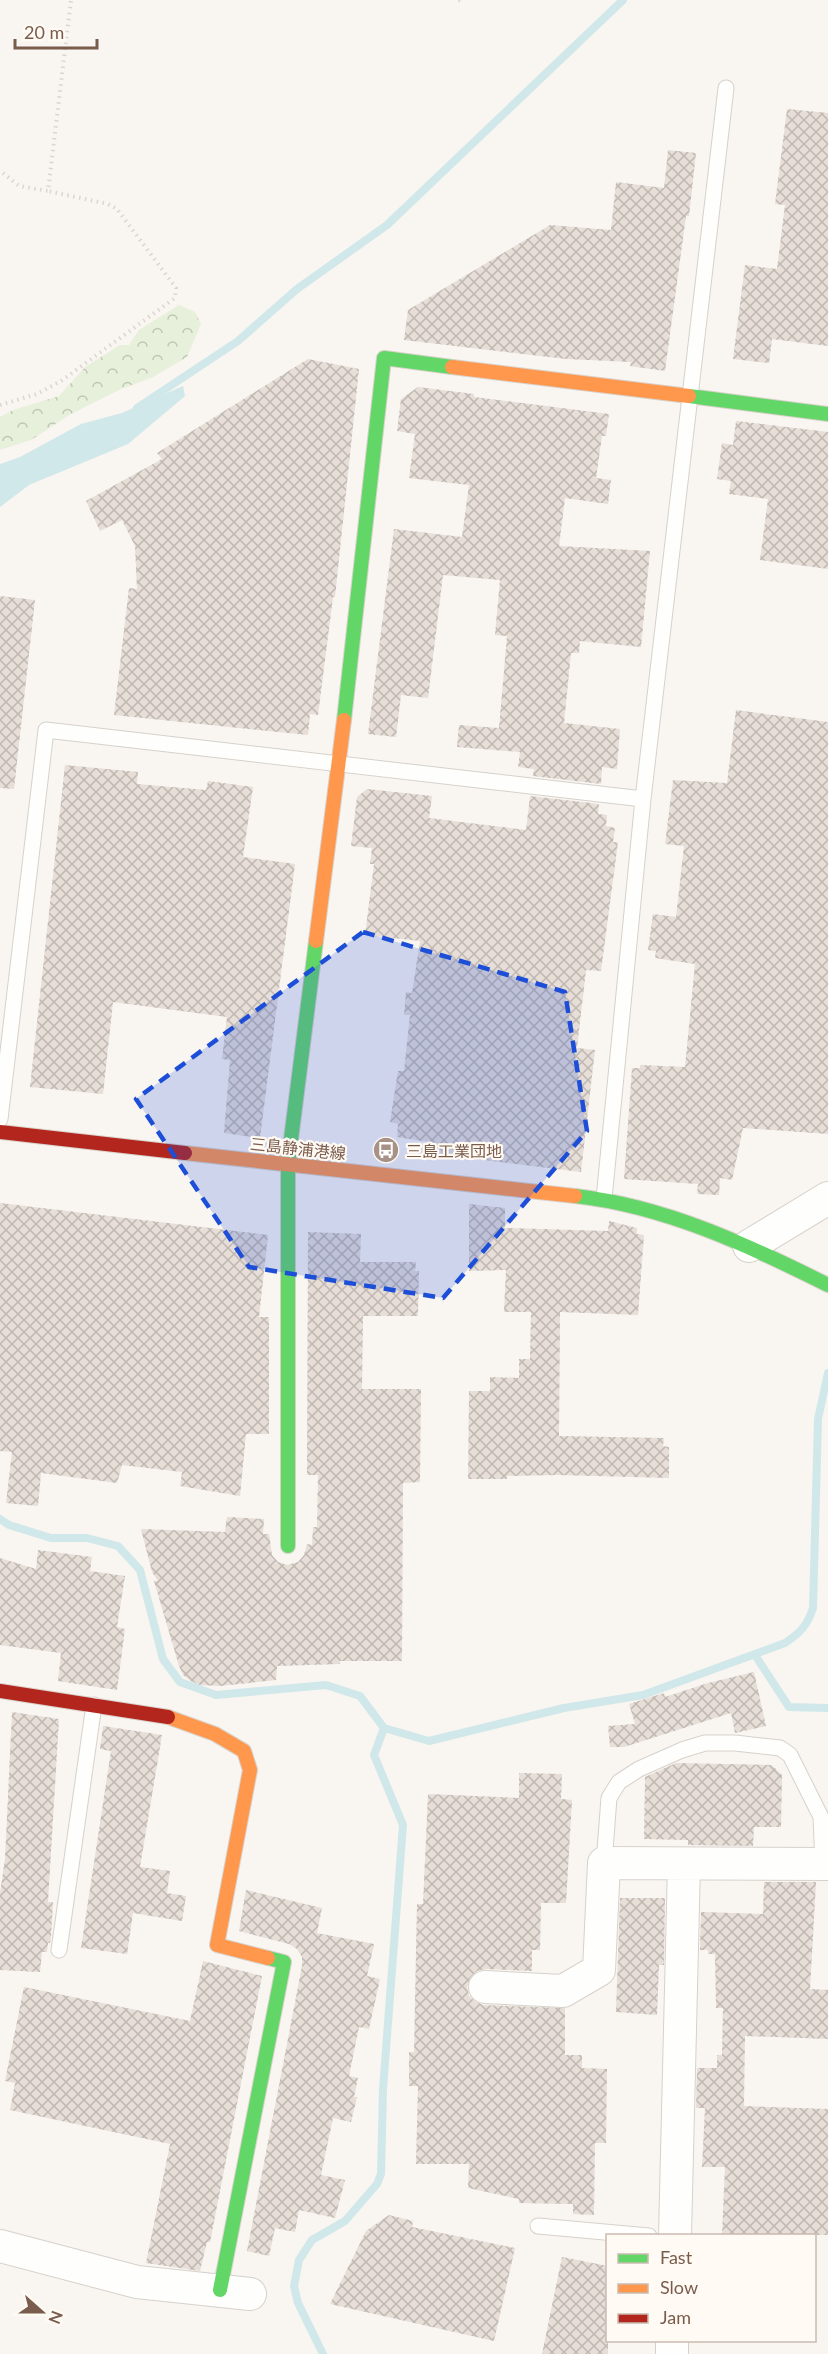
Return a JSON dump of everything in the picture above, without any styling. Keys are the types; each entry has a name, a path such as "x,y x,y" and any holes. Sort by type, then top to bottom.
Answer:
{"street":[{"path":"288,1546 288,1163 339,764 384,358 828,414"},
{"name":"三島静浦港線","path":"0,1132 604,1199 675,1218 748,1246 828,1285"},
{"path":"748,1246 828,1198"},
{"path":"0,1691 165,1716 216,1734 244,1751 250,1770 216,1945 284,1962 235,2292 137,2282 0,2246"},
{"path":"485,1986 563,1991 599,1970 604,1863 825,1864"},
{"path":"675,2234 684,1864"}],"lane":[{"path":"604,1199 643,799 726,88"},
{"path":"0,1119 46,730 643,799"},
{"path":"59,1950 94,1705"},
{"path":"604,1863 609,1798 619,1782 639,1769 682,1750 705,1743 735,1743 780,1748 790,1755 821,1817 825,1864"},
{"path":"538,2226 637,2234"}],"path":[{"path":"48,191 71,0"},
{"path":"0,405 37,394 62,381 175,298 176,288 117,209 108,204 19,186 3,173"}],"highlighted area":[{"path":"363,932 565,992 587,1131 443,1298 249,1267 136,1099"}],"green space":[{"path":"179,305 195,312 201,324 187,357 153,377 119,390 71,414 31,440 0,450 0,417 13,410 59,396 85,367 120,345 129,345 139,330"}],"water":[{"path":"183,386 185,396 128,444 29,485 0,507 0,464 20,457 81,424 122,413"}],"building":[{"path":"787,109 828,113 828,346 772,339 769,363 733,359 745,265 777,269 785,205 775,204"},
{"path":"668,150 696,153 689,216 686,216 665,371 630,366 631,362 566,359 404,340 408,310 550,225 611,230 616,182 664,188"},
{"path":"308,359 359,369 335,597 333,597 318,715 310,714 308,735 114,715 129,588 137,589 135,546 122,520 100,531 86,501 162,459 157,453"},
{"path":"418,387 474,394 474,397 609,414 606,436 602,436 596,478 611,480 608,504 565,498 559,546 650,551 641,647 580,641 579,653 571,653 564,723 620,729 617,769 602,767 601,784 533,776 534,769 518,767 520,752 457,747 459,725 499,728 507,636 495,635 500,580 443,575 428,698 401,695 396,737 368,734 394,529 462,537 469,485 409,478 415,434 397,431 401,399"},
{"path":"736,421 828,432 828,569 760,560 768,499 729,494 731,481 717,479 722,443 733,445"},
{"path":"0,596 35,600 14,789 0,788"},
{"path":"736,710 828,722 828,1134 743,1128 732,1180 720,1178 719,1195 697,1194 698,1184 624,1179 632,1068 640,1068 640,1065 685,1067 695,964 655,958 656,951 648,950 653,914 676,917 684,846 665,844 673,780 727,783"},
{"path":"65,765 138,772 137,784 206,790 208,781 253,787 243,857 295,864 260,1138 224,1133 230,1060 222,1059 227,1017 113,1002 103,1094 30,1087"},
{"path":"367,789 432,796 429,818 526,830 530,796 599,804 598,814 607,815 606,826 615,828 613,842 618,842 601,971 586,970 577,1048 595,1050 581,1172 428,1153 429,1142 397,1137 398,1124 390,1122 398,1071 404,1071 410,1015 404,1015 406,992 412,993 420,941 365,935 374,864 370,864 372,848 351,846 357,797"},
{"path":"0,1203 268,1235 259,1317 269,1317 269,1434 246,1434 240,1496 180,1486 182,1472 122,1465 117,1483 41,1473 38,1506 6,1503 12,1452 0,1451"},
{"path":"469,1204 505,1208 505,1228 608,1231 609,1221 637,1228 637,1234 644,1235 638,1315 560,1312 559,1436 664,1438 663,1446 669,1447 669,1478 558,1475 468,1479 469,1391 490,1391 490,1377 519,1378 519,1359 530,1359 531,1312 504,1312 506,1270 469,1271"},
{"path":"308,1232 361,1234 360,1262 416,1262 415,1271 419,1271 418,1316 363,1316 362,1389 421,1389 420,1482 403,1483 402,1661 340,1661 340,1664 277,1666 276,1680 220,1686 200,1685 183,1675 179,1666 154,1581 158,1581 152,1572 141,1529 225,1532 227,1517 264,1519 263,1534 269,1534 272,1555 278,1562 287,1565 298,1562 304,1555 307,1544 312,1545 313,1527 317,1527 318,1475 307,1475"},
{"path":"38,1550 92,1557 90,1571 125,1576 117,1627 125,1629 117,1690 58,1681 61,1653 0,1645 0,1558 36,1569"},
{"path":"754,1672 766,1726 735,1733 731,1713 624,1747 610,1747 608,1726 635,1724 629,1704 664,1693 665,1697 708,1683"},
{"path":"12,1712 59,1719 48,1902 53,1902 51,1937 47,1952 42,1952 40,1972 0,1970 0,1893 5,1859"},
{"path":"103,1726 162,1735 140,1867 170,1871 167,1893 186,1896 182,1921 133,1913 127,1954 81,1948 111,1751 100,1749"},
{"path":"676,1763 772,1765 782,1775 781,1827 754,1827 753,1846 688,1845 688,1840 644,1839 645,1777"},
{"path":"519,1773 562,1774 561,1799 572,1800 566,1903 541,1903 540,1950 532,1950 532,1971 486,1969 477,1971 470,1978 467,1987 469,1996 483,2005 565,2008 565,2055 582,2055 582,2068 607,2069 606,2143 595,2143 594,2215 573,2214 573,2204 519,2203 519,2199 468,2188 469,2164 416,2164 418,2086 409,2086 409,2052 414,2052 417,1904 423,1904 428,1794 519,1798"},
{"path":"764,1882 816,1882 810,1989 828,1990 828,2039 745,2036 744,2106 828,2109 828,2235 722,2234 725,2167 702,2167 705,2108 696,2108 697,2068 717,2068 717,2055 722,2055 723,2008 716,2008 715,1954 708,1954 708,1950 700,1950 701,1912 763,1914"},
{"path":"246,1890 322,1908 317,1933 374,1944 367,1976 380,1979 369,2029 359,2027 349,2076 358,2078 354,2097 357,2097 351,2122 333,2118 321,2175 345,2180 335,2218 299,2210 295,2232 275,2228 269,2256 247,2251 302,1957 297,1949 289,1944 239,1931"},
{"path":"620,1898 665,1898 664,1965 659,1965 657,2015 616,2012"},
{"path":"203,1961 262,1976 210,2242 207,2242 200,2271 146,2263 170,2144 10,2110 15,2083 5,2081 24,1987 190,2021"},
{"path":"389,2215 413,2221 412,2227 515,2248 494,2341 330,2304 366,2231"},
{"path":"562,2257 606,2266 608,2354 542,2354"}],"waterway":[{"path":"137,408 238,341 297,289 387,225 623,0"},
{"path":"0,1519 9,1525 51,1538 87,1538 118,1546 140,1570 163,1659 180,1682 216,1695 326,1685 360,1696 384,1728 429,1741 564,1708 643,1695 785,1643 799,1632 813,1608 818,1419 828,1373"},
{"path":"755,1655 789,1707 828,1708"},
{"path":"323,2354 298,2303 294,2286 299,2260 312,2240 345,2221 377,2184 381,2174 383,2089 403,1825 374,1755 384,1728"}],"traffic: fast":[{"path":"344,720 384,358 452,367"},
{"path":"689,396 828,414"},
{"path":"288,1546 288,1163 316,941"},
{"path":"575,1196 641,1208 674,1218 737,1242 828,1285"},
{"path":"220,2290 284,1962 268,1958"}],"traffic: slow":[{"path":"452,367 689,396"},
{"path":"316,941 344,720"},
{"path":"185,1153 575,1196"},
{"path":"168,1717 215,1734 244,1751 250,1770 217,1945 268,1958"}],"traffic: jam":[{"path":"0,1132 185,1153"},
{"path":"0,1691 168,1717"}],"place":[{"name":"三島工業団地","path":"386,1150"}]}
